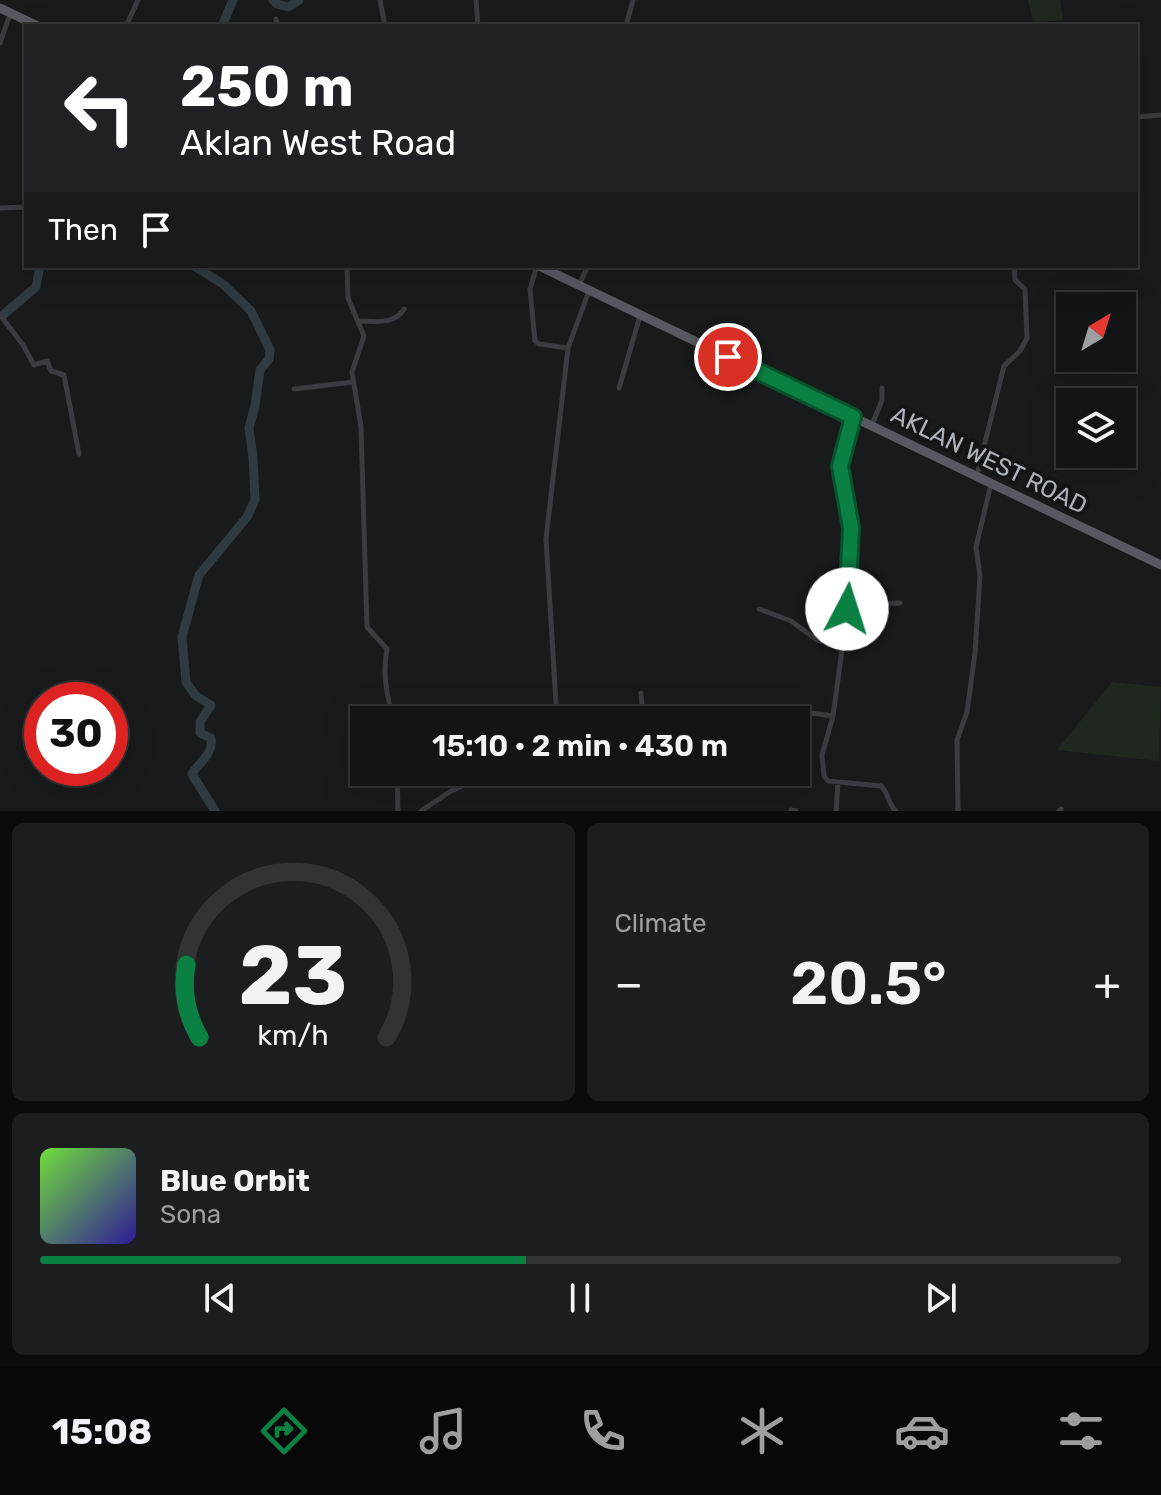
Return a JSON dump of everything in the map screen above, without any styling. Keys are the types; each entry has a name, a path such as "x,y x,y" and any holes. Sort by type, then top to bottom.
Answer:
{"main road":[{"path":"5,10 34,24"},
{"name":"AKLAN WEST ROAD","path":"542,268 1161,565"}],"street":[{"path":"127,24 138,0"},
{"path":"380,0 385,24"},
{"path":"476,0 478,24"},
{"path":"627,24 633,0"},
{"path":"0,43 5,10"},
{"path":"1138,117 1161,115"},
{"path":"0,208 24,207"},
{"path":"347,268 348,298 364,336 352,372 361,427 367,627 387,649 385,682 389,706"},
{"path":"537,268 530,289 535,341 568,348"},
{"path":"579,285 587,268"},
{"path":"976,476 1004,366 1020,351 1027,338 1025,288 1015,280 1014,268"},
{"path":"556,706 546,539 568,348 589,290"},
{"path":"359,321 389,320 401,315 404,309"},
{"path":"0,315 34,365 47,361 51,371 64,375 79,454"},
{"path":"619,388 641,315"},
{"path":"294,389 353,382"},
{"path":"872,426 882,400 882,388"},
{"path":"853,417 840,466 851,528 848,605 833,716 822,755 824,776 828,781 838,783 881,786 896,811"},
{"path":"958,811 957,740 967,712 975,653 980,576 976,547 991,484"},
{"path":"848,605 900,603"},
{"path":"759,609 791,621 817,640 842,646"},
{"path":"641,693 642,706"},
{"path":"810,713 833,716"},
{"path":"836,811 838,783"},
{"path":"397,786 398,811"},
{"path":"421,811 462,786"}],"shaded area":[{"path":"1028,0 1060,0 1063,20 1033,23"},
{"path":"1112,682 1161,687 1159,761 1057,750"}],"waterway":[{"path":"223,24 233,0"},
{"path":"273,0 288,7 299,0"},
{"path":"3,315 36,287 40,268"},
{"path":"197,268 223,284 251,311 270,350 269,359 260,370 249,428 255,500 247,517 199,575 182,637 186,682 196,696 211,705 200,722 200,733 211,738 210,749 192,774 215,811"}],"route":[{"path":"728,357 853,417 840,466 851,528 847,609"}]}
